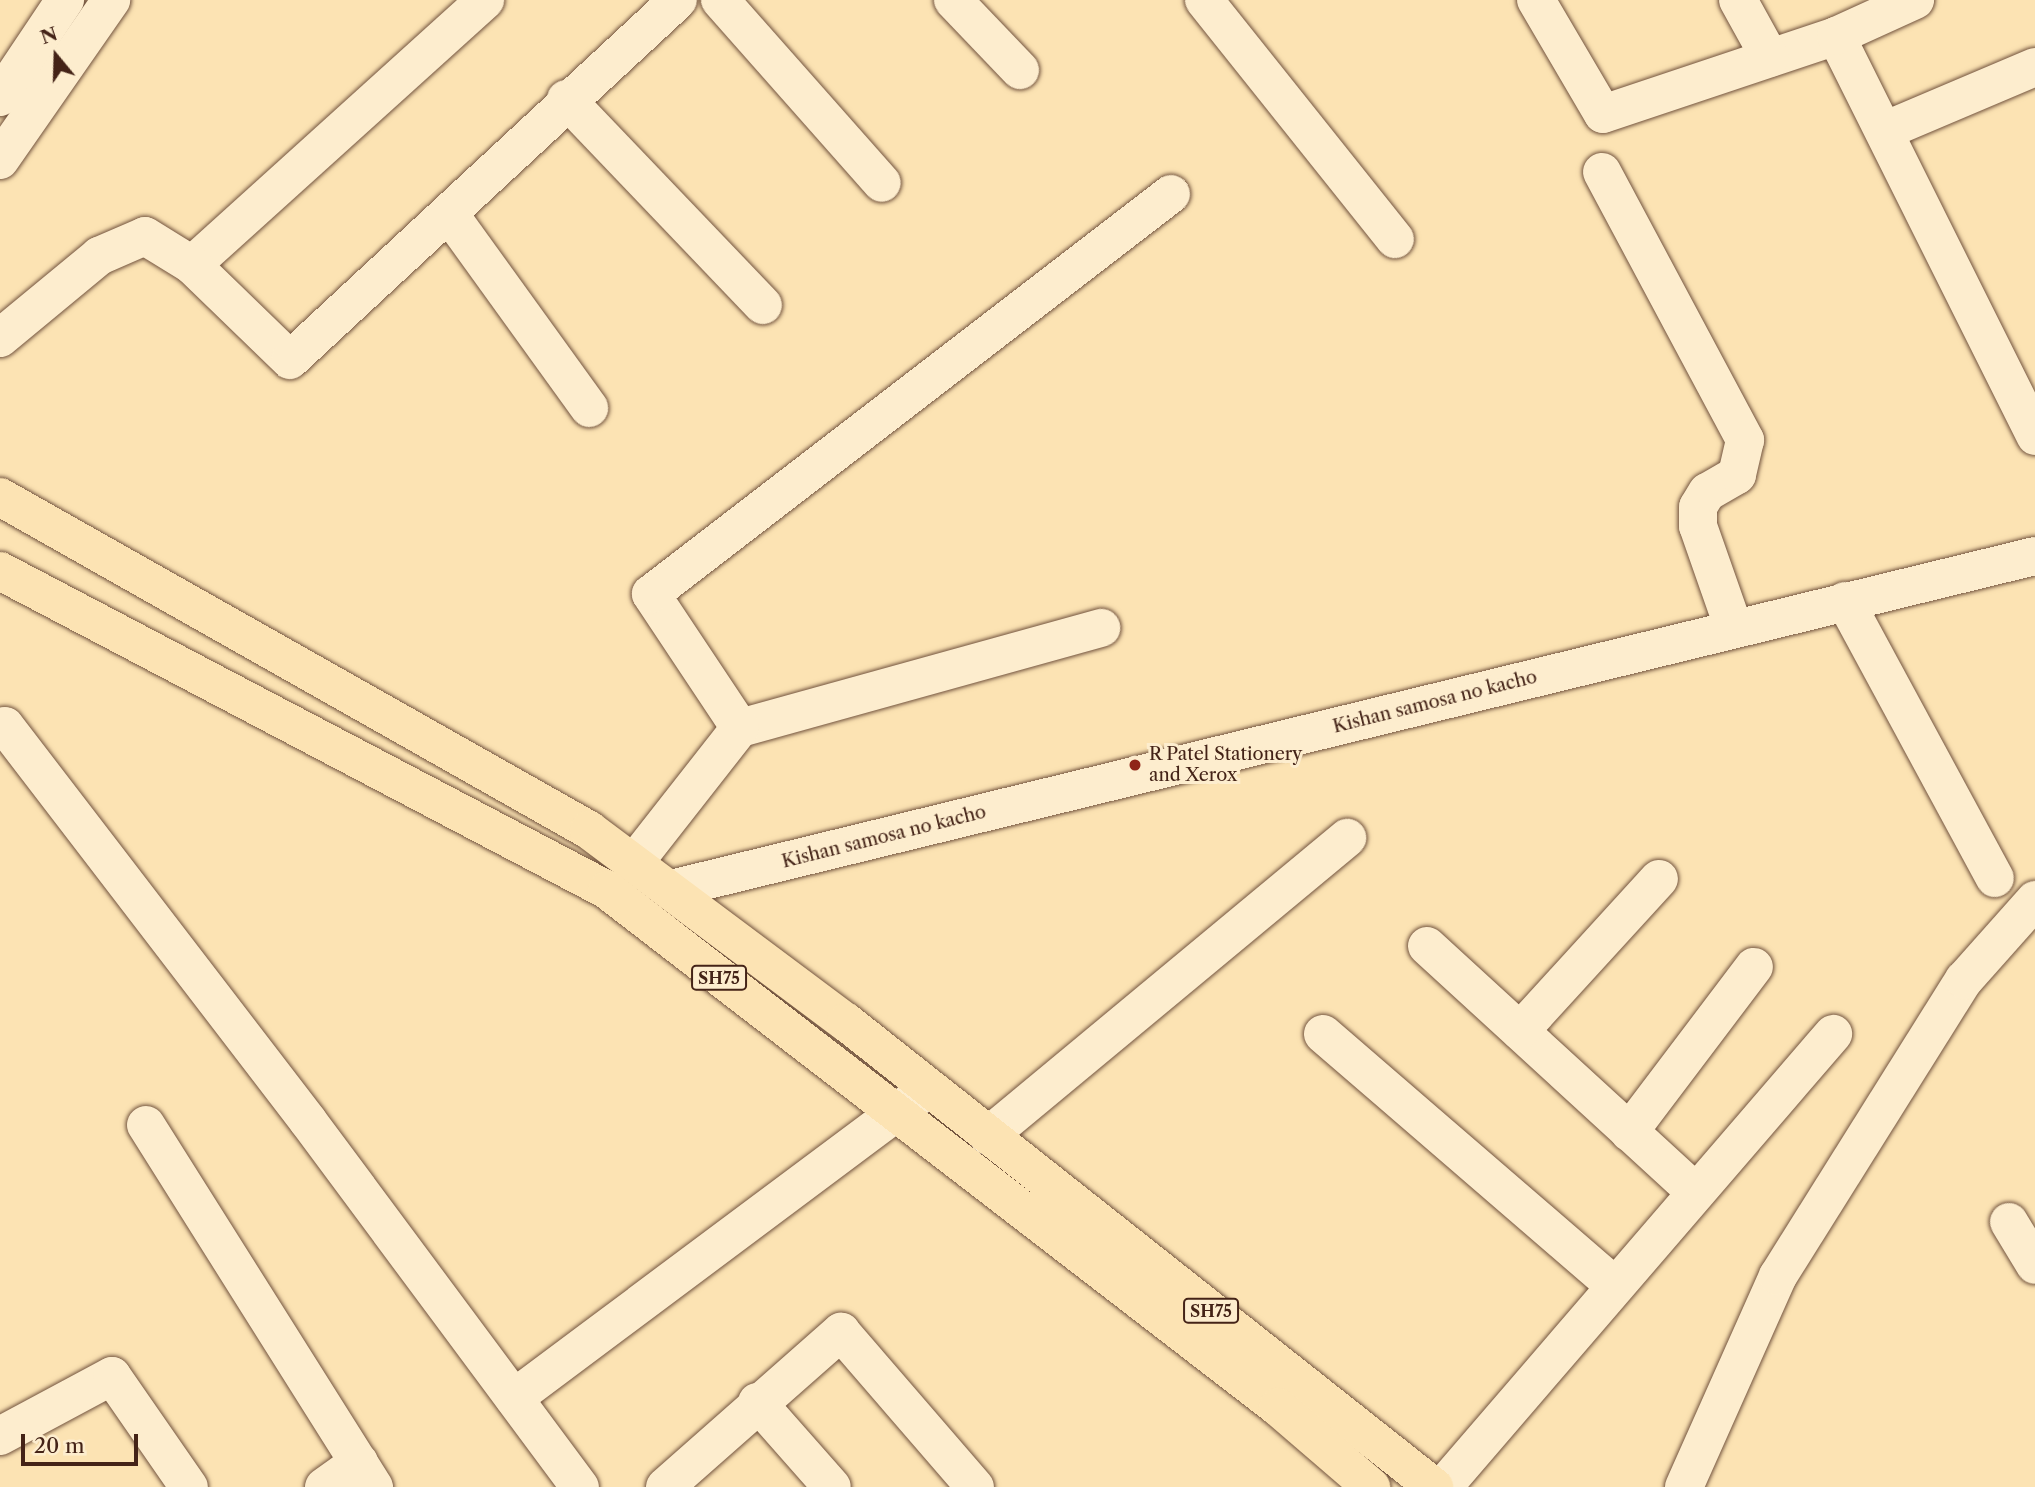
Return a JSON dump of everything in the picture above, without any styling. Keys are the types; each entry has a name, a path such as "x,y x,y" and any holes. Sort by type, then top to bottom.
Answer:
{"main road":[{"name":"SH75","path":"0,498 589,830 671,889 929,1088 1434,1487"},
{"name":"SH75","path":"0,571 566,865 896,1112 1278,1407 1371,1487"}],"street":[{"path":"0,97 65,0"},
{"path":"0,160 111,0"},
{"path":"192,265 485,0"},
{"path":"0,338 99,257 145,236 192,265 290,360 450,215 566,100 677,0"},
{"path":"720,0 882,183"},
{"path":"953,0 1020,70"},
{"path":"1204,0 1395,239"},
{"path":"1536,0 1603,114 1836,36 1915,0"},
{"path":"1738,0 1770,58"},
{"path":"1836,36 2032,423"},
{"path":"1884,131 2035,67"},
{"path":"566,100 763,305"},
{"path":"1602,172 1745,440 1737,475 1707,492 1698,507 1698,526 1734,629"},
{"path":"740,728 651,594 1171,194"},
{"path":"450,215 589,408"},
{"name":"Kishan samosa no kacho","path":"671,889 2035,556"},
{"path":"1845,601 1995,877"},
{"path":"634,863 740,728 1101,628"},
{"path":"0,728 5,726 580,1487"},
{"path":"988,1136 1347,838"},
{"path":"1520,1031 1659,879"},
{"path":"1684,1487 1778,1276 1964,980 2035,900"},
{"path":"1427,946 1695,1192"},
{"path":"1629,1132 1754,967"},
{"path":"1324,1034 1614,1285"},
{"path":"1443,1487 1614,1285 1833,1034"},
{"path":"514,1398 929,1088"},
{"path":"146,1125 366,1475 324,1487"},
{"path":"2009,1222 2035,1265"},
{"path":"665,1487 757,1402 841,1332 975,1487"},
{"path":"0,1436 112,1376 189,1487"},
{"path":"757,1402 832,1487"}],"place":[{"name":"R Patel Stationery and Xerox","path":"1135,765"}]}
